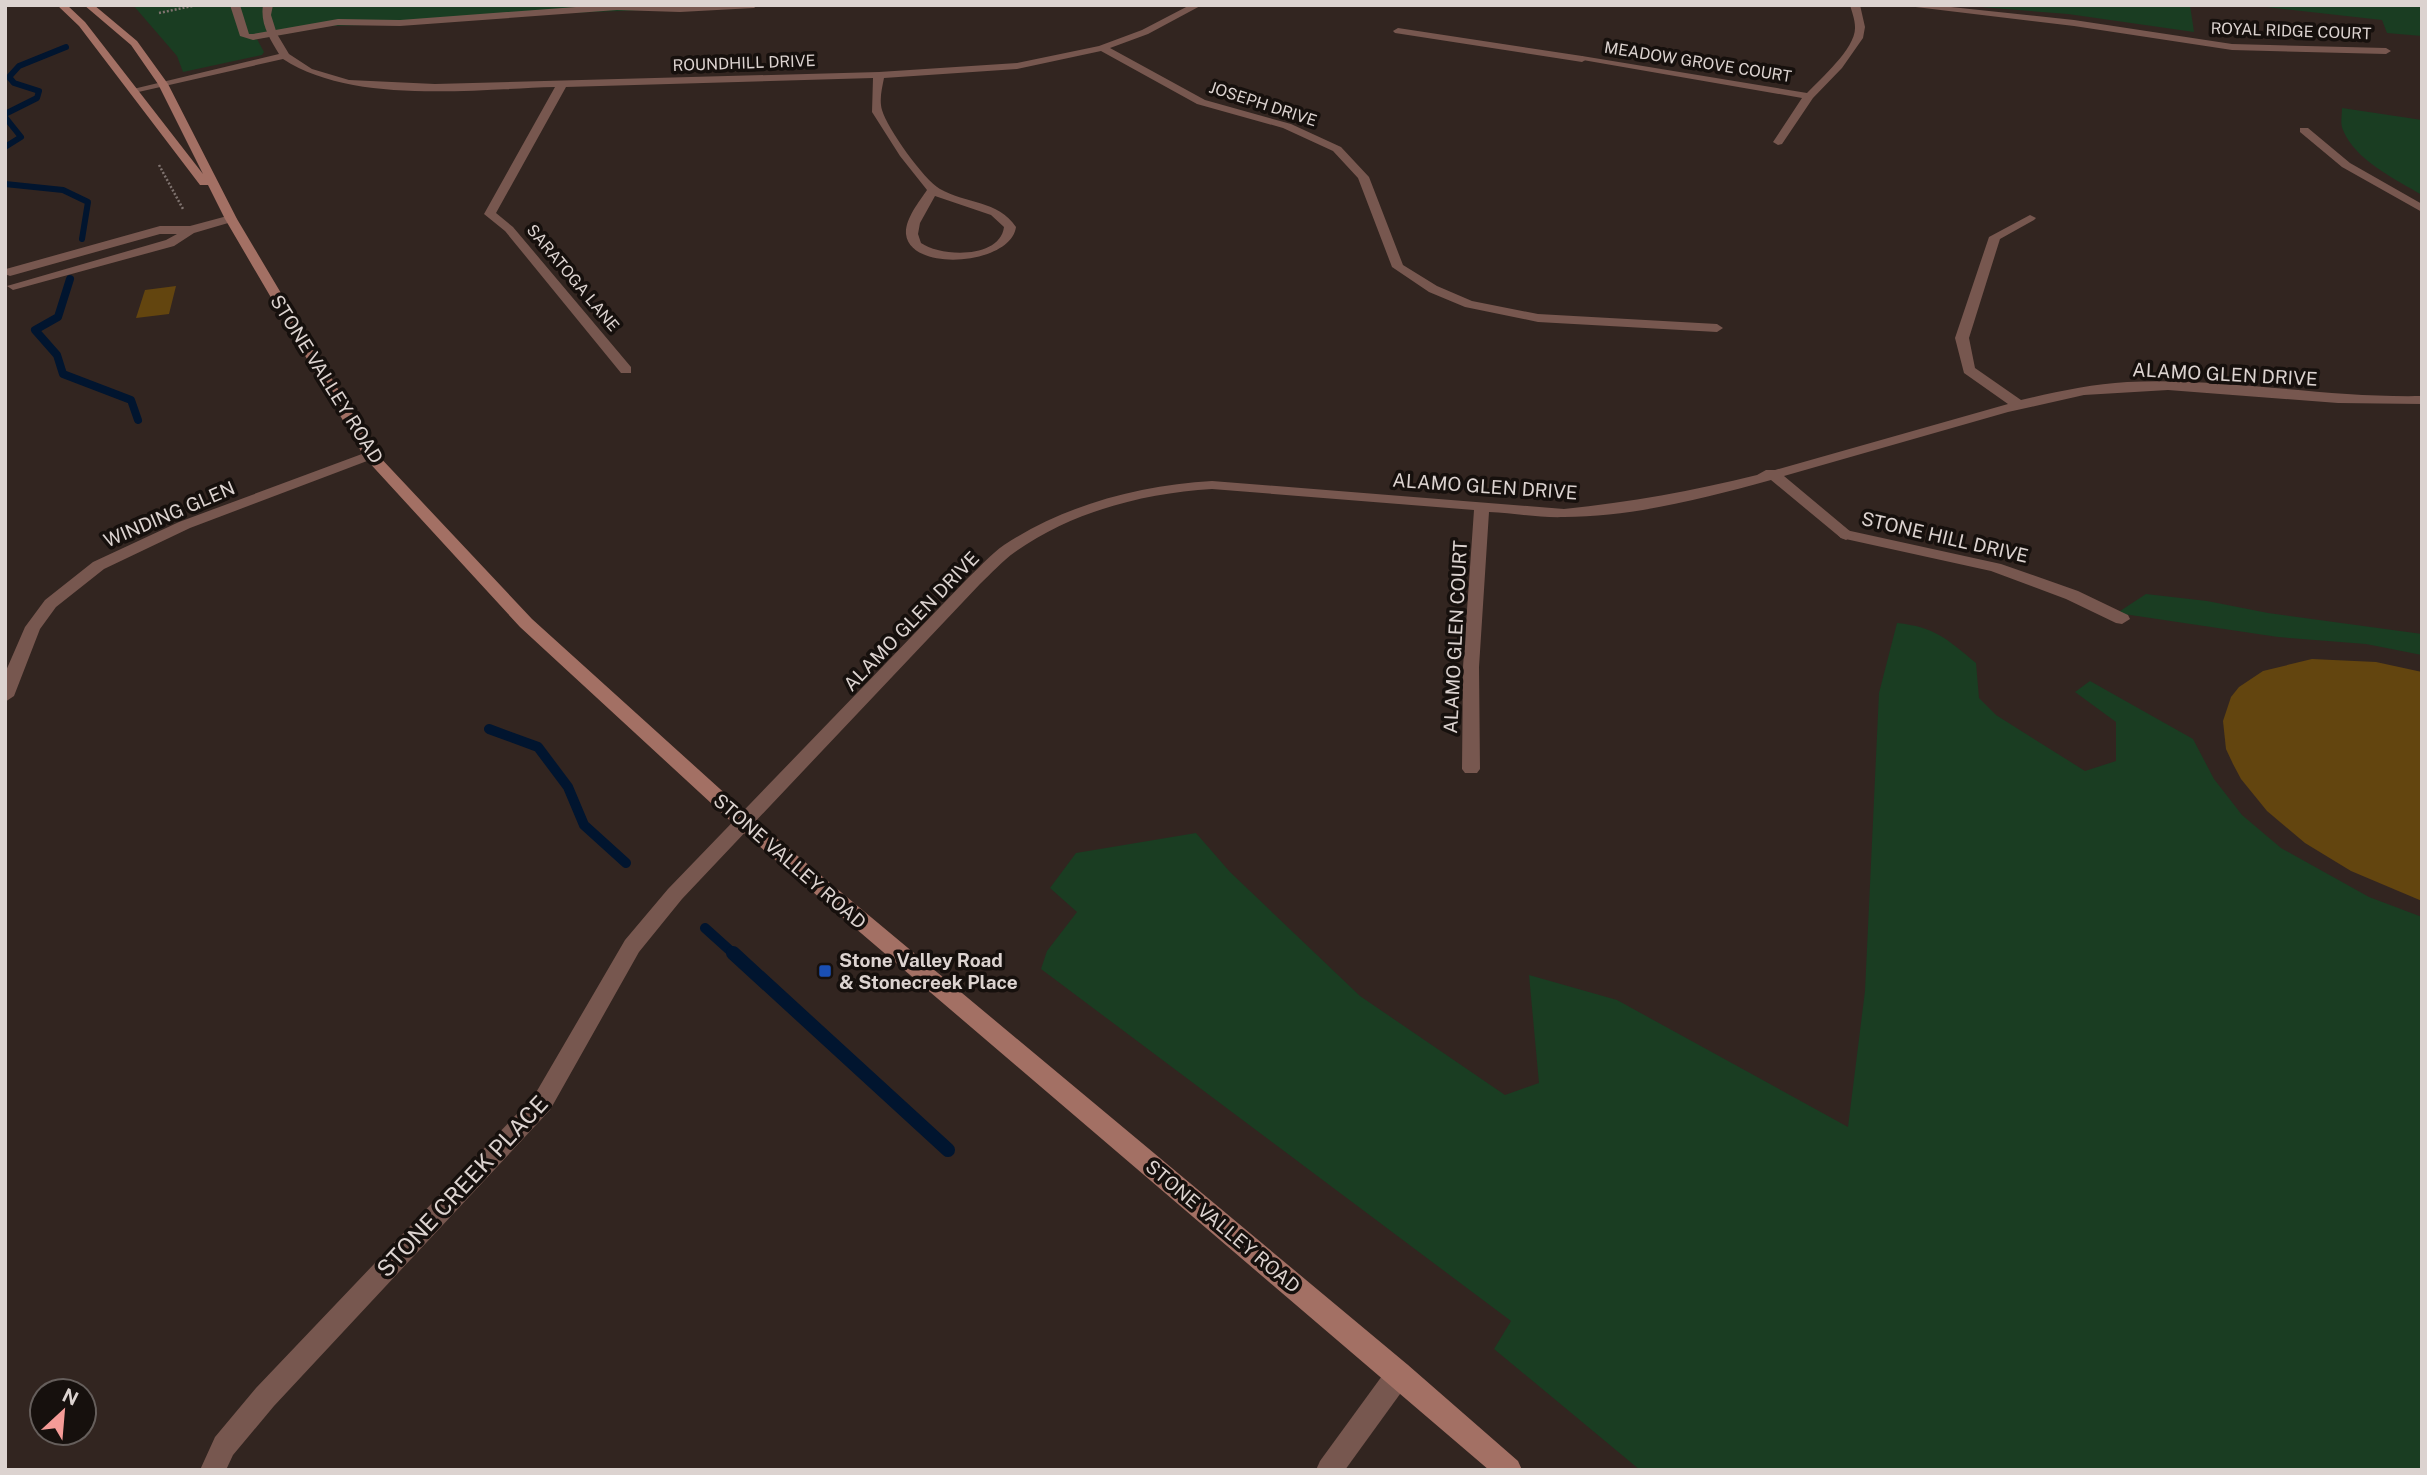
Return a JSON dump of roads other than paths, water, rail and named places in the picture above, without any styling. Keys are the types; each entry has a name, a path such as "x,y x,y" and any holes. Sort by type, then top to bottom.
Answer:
{"street":[{"name":"STONE VALLEY ROAD","path":"61,5 82,24 232,219"},
{"name":"STONE VALLEY ROAD","path":"88,5 134,43 163,84 232,219 370,455 526,623 744,822 1399,1374 1509,1470"},
{"path":"235,5 245,36 338,22 400,23 617,7 680,9 754,5"},
{"path":"134,90 285,57 272,34 266,15 268,5"},
{"name":"ROUNDHILL DRIVE","path":"285,57 308,71 348,83 424,87 879,75 1017,66 1102,48 1145,32 1198,5"},
{"path":"1778,142 1809,96 1838,66 1858,38 1860,27 1855,5"},
{"name":"ROYAL RIDGE COURT","path":"1903,5 2074,23 2232,47 2386,51"},
{"name":"MEADOW GROVE COURT","path":"1398,31 1809,96"},
{"name":"JOSEPH DRIVE","path":"1102,48 1201,102 1287,126 1337,149 1363,177 1398,267 1441,293 1480,307 1538,318 1717,328"},
{"path":"879,75 877,111 885,127 932,191 994,212 1008,220 1011,227 1009,236 995,248 973,255 948,256 925,251 913,240 911,233 917,216 932,191"},
{"name":"SARATOGA LANE","path":"562,84 490,214 509,229 626,370"},
{"path":"2304,130 2346,165 2422,209"},
{"path":"2019,405 1969,370 1962,338 1995,237 2030,218"},
{"path":"5,299 11,276 170,243 190,230 232,219"},
{"name":"ALAMO GLEN DRIVE","path":"744,822 974,581 1009,549 1052,525 1097,506 1145,493 1212,485 1564,513 1619,510 1677,498 2019,405 2085,391 2140,387 2373,401 2422,400"},
{"name":"WINDING GLEN","path":"5,696 33,628 62,594 114,556 170,530 370,455"},
{"name":"STONE HILL DRIVE","path":"1771,473 1846,535 1995,567 2072,595 2122,619"},
{"name":"ALAMO GLEN COURT","path":"1471,769 1471,667 1482,507"},
{"name":"STONE CREEK PLACE","path":"213,1470 224,1446 265,1397 542,1102 570,1058 632,946 675,894 744,822"},
{"path":"1329,1470 1399,1374"}],"waterway":[{"path":"5,114 37,98 39,91 14,83 9,77 19,66 66,47"},
{"path":"5,117 21,137 5,147"},
{"path":"5,184 63,190 88,202 82,239"},
{"path":"70,279 58,317 35,330 57,355 63,374 131,400 138,420"},
{"path":"489,729 538,747 568,787 584,825 626,863"},
{"path":"705,928 735,955"},
{"path":"733,953 948,1150"}],"place":[{"name":"Stone Valley Road & Stonecreek Place","path":"825,971"}]}
